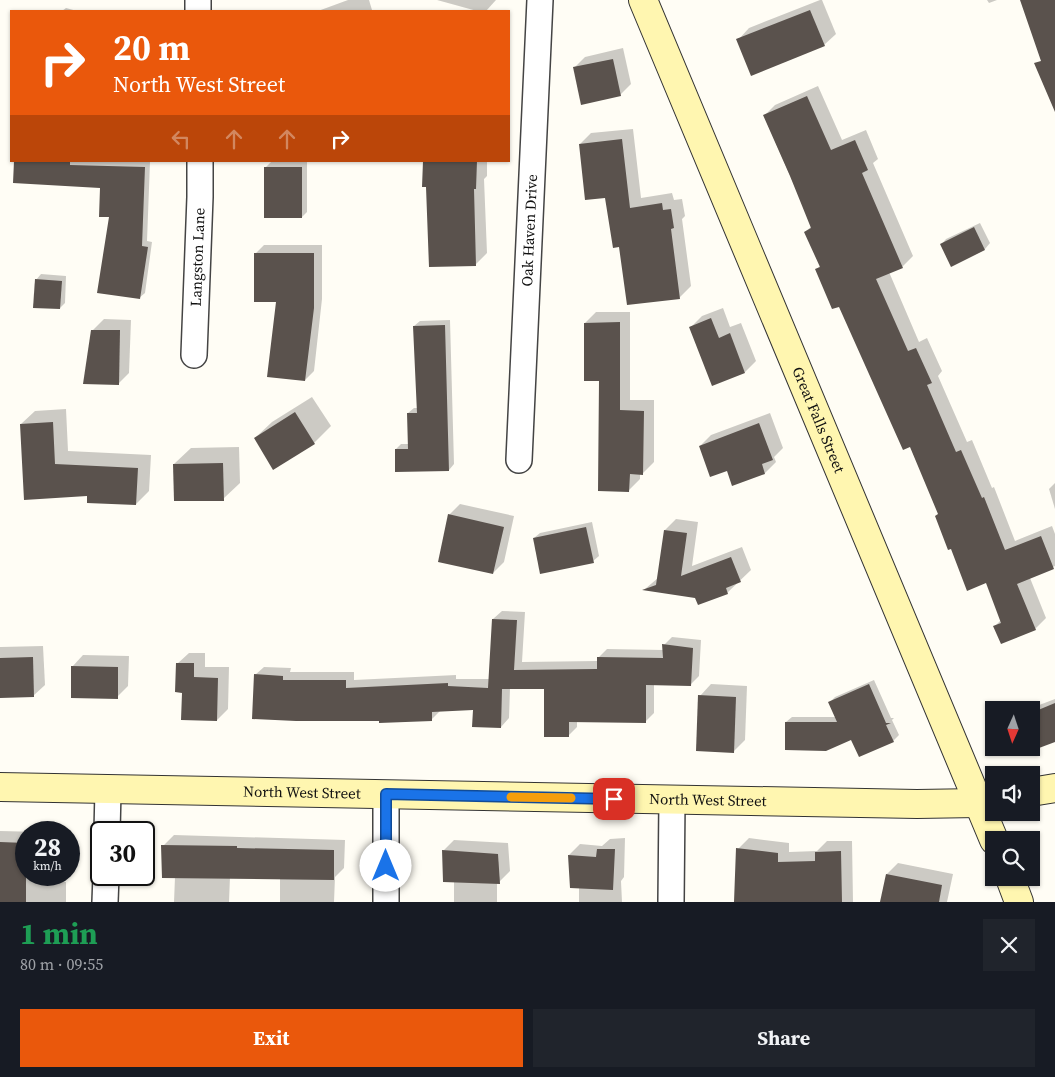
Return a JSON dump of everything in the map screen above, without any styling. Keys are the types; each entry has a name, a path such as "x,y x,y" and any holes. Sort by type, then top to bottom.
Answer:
{"main road":[{"name":"Great Falls Street","path":"643,0 985,799"},
{"name":"North West Street","path":"0,787 917,804 985,801"},
{"path":"1040,790 1055,788"},
{"path":"1013,886 1020,902"}],"street":[{"name":"Oak Haven Drive","path":"519,460 540,0"},
{"name":"Langston Lane","path":"194,355 200,162"},
{"path":"107,821 108,790"},
{"path":"386,794 386,902"},
{"path":"671,902 672,800"},
{"path":"106,886 106,902"}],"building":[{"path":"1020,0 1055,0 1055,112 1034,63 1041,61"},
{"path":"810,10 825,46 751,76 736,39"},
{"path":"613,59 621,96 581,105 573,67"},
{"path":"807,96 831,150 855,140 868,170 862,173 903,268 876,279 908,351 916,348 932,383 927,385 956,452 961,450 982,498 984,497 1005,550 1041,536 1054,569 1017,584 1036,630 1001,644 993,626 1001,623 986,583 967,591 951,549 948,550 935,516 938,514 910,447 903,450 839,307 832,309 815,269 820,267 804,232 811,228 763,115"},
{"path":"622,139 630,208 662,203 663,210 671,209 674,228 671,229 680,299 627,305 619,247 613,248 605,198 585,200 579,144"},
{"path":"14,162 70,162 70,165 145,167 142,246 148,247 140,299 97,293 109,217 99,217 100,188 13,183"},
{"path":"423,162 477,162 476,189 474,189 476,266 429,267 426,187 422,187"},
{"path":"264,167 302,167 302,218 264,218"},
{"path":"974,227 985,250 951,267 940,244"},
{"path":"254,253 314,253 314,308 305,381 267,377 276,302 254,302"},
{"path":"35,279 62,281 60,309 33,308"},
{"path":"711,318 719,338 730,333 745,373 712,386 689,327"},
{"path":"620,322 620,410 644,411 643,475 630,474 629,492 598,491 599,381 584,381 584,323"},
{"path":"445,325 449,471 395,472 395,449 408,449 407,413 417,413 413,326"},
{"path":"91,330 120,330 119,385 83,384"},
{"path":"295,412 315,444 273,470 254,438"},
{"path":"53,422 55,464 138,468 136,505 87,503 87,496 24,500 20,424"},
{"path":"759,423 773,460 762,464 765,474 732,486 727,471 710,477 699,446"},
{"path":"223,463 224,501 174,501 173,464"},
{"path":"448,514 504,527 493,574 438,562"},
{"path":"586,527 594,563 540,574 533,538"},
{"path":"664,530 687,533 681,576 731,557 741,582 726,588 728,594 698,605 695,598 642,590 656,585"},
{"path":"492,619 517,620 514,670 597,669 597,657 663,658 662,644 693,648 691,686 646,685 646,723 569,722 569,737 544,737 544,689 502,689 501,728 472,727 473,710 432,712 432,721 379,723 379,721 252,719 254,674 283,676 283,680 346,680 346,688 448,683 448,686 488,688"},
{"path":"33,657 34,697 0,698 0,658"},
{"path":"176,663 194,663 194,677 218,678 217,721 181,720 182,693 175,692"},
{"path":"71,666 118,667 118,699 71,698"},
{"path":"869,684 886,723 891,723 886,725 894,742 859,757 851,740 826,751 785,750 785,722 837,722 828,702"},
{"path":"698,695 736,697 734,753 696,751"},
{"path":"1055,703 1055,742 1040,748 1040,709"},
{"path":"0,842 15,843 15,886 26,886 26,902 0,902"},
{"path":"161,845 334,850 334,880 162,878"},
{"path":"736,848 778,853 778,862 815,861 815,852 841,851 842,902 734,902"},
{"path":"597,849 615,849 613,890 570,888 568,855 596,857"},
{"path":"442,850 498,854 500,884 443,882"},
{"path":"886,874 942,885 939,902 880,902"}],"slow traffic":[{"path":"511,797 571,798"}],"route":[{"path":"386,866 386,794 614,799"}]}
